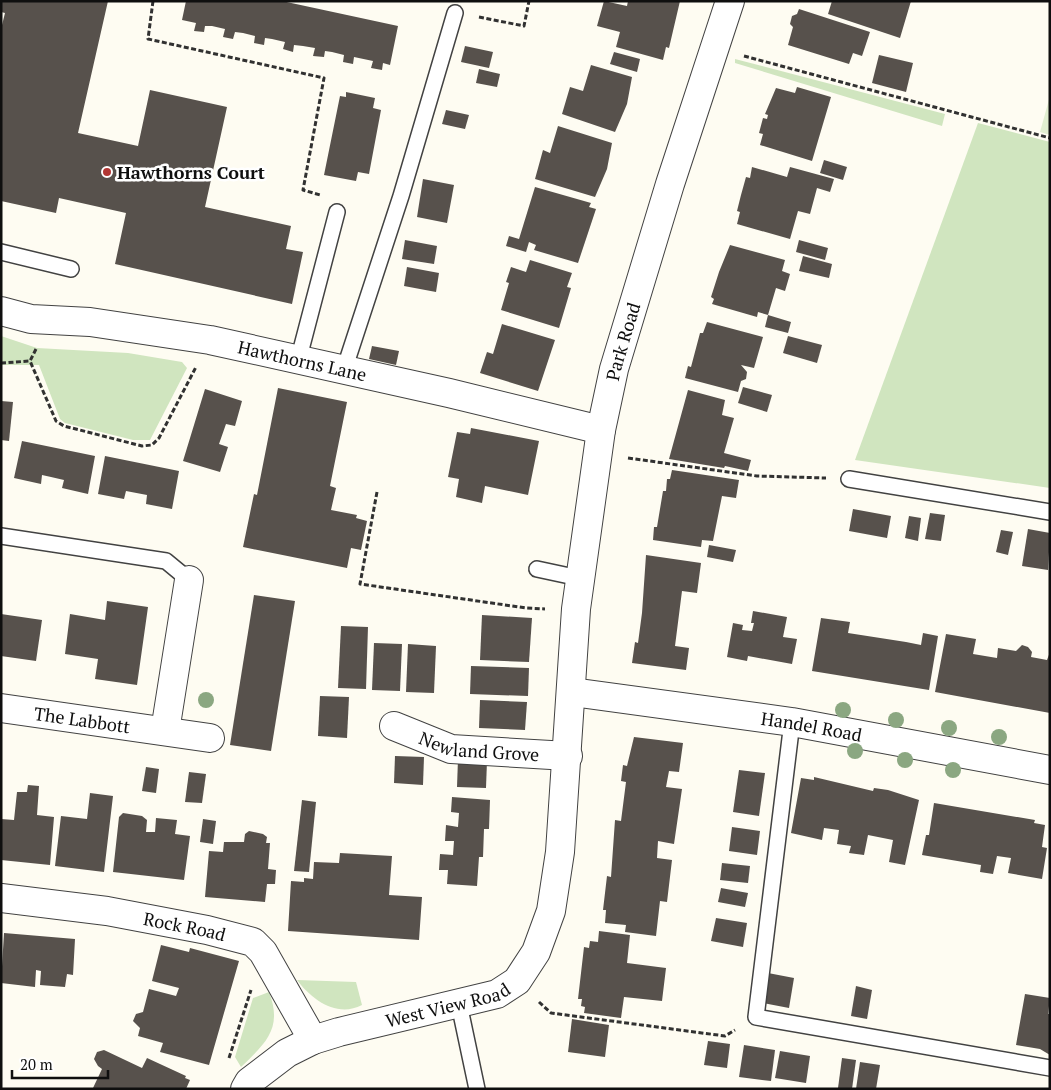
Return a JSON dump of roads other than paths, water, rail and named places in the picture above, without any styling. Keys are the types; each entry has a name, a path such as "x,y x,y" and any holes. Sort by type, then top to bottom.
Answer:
{"street":[{"name":"Park Road","path":"572,692 579,578 600,442 619,350 670,184 730,1"},
{"name":"Hawthorns Lane","path":"1,311 48,321 90,322 210,340 298,361 450,393 600,442"},
{"path":"165,731 189,580"},
{"name":"Handel Road","path":"572,692 792,722 1050,770"},
{"name":"West View Road","path":"245,1089 250,1082 287,1052 313,1040 497,994 517,981 536,952 551,911 560,852 572,692"},
{"name":"The Labbott","path":"1,708 210,738"},
{"name":"Newland Grove","path":"394,726 451,749 568,756"},
{"name":"Rock Road","path":"1,898 107,911 207,930 253,942 263,952 313,1040"}],"lane":[{"path":"344,370 401,196 455,13"},
{"path":"298,361 337,212"},
{"path":"1,252 71,269"},
{"path":"849,479 1050,512"},
{"path":"1,536 166,561 189,580"},
{"path":"537,569 579,578"},
{"path":"792,722 756,1017 1050,1068"},
{"path":"459,1004 476,1089"}],"place":[{"name":"Hawthorns Court","path":"107,172"}]}
